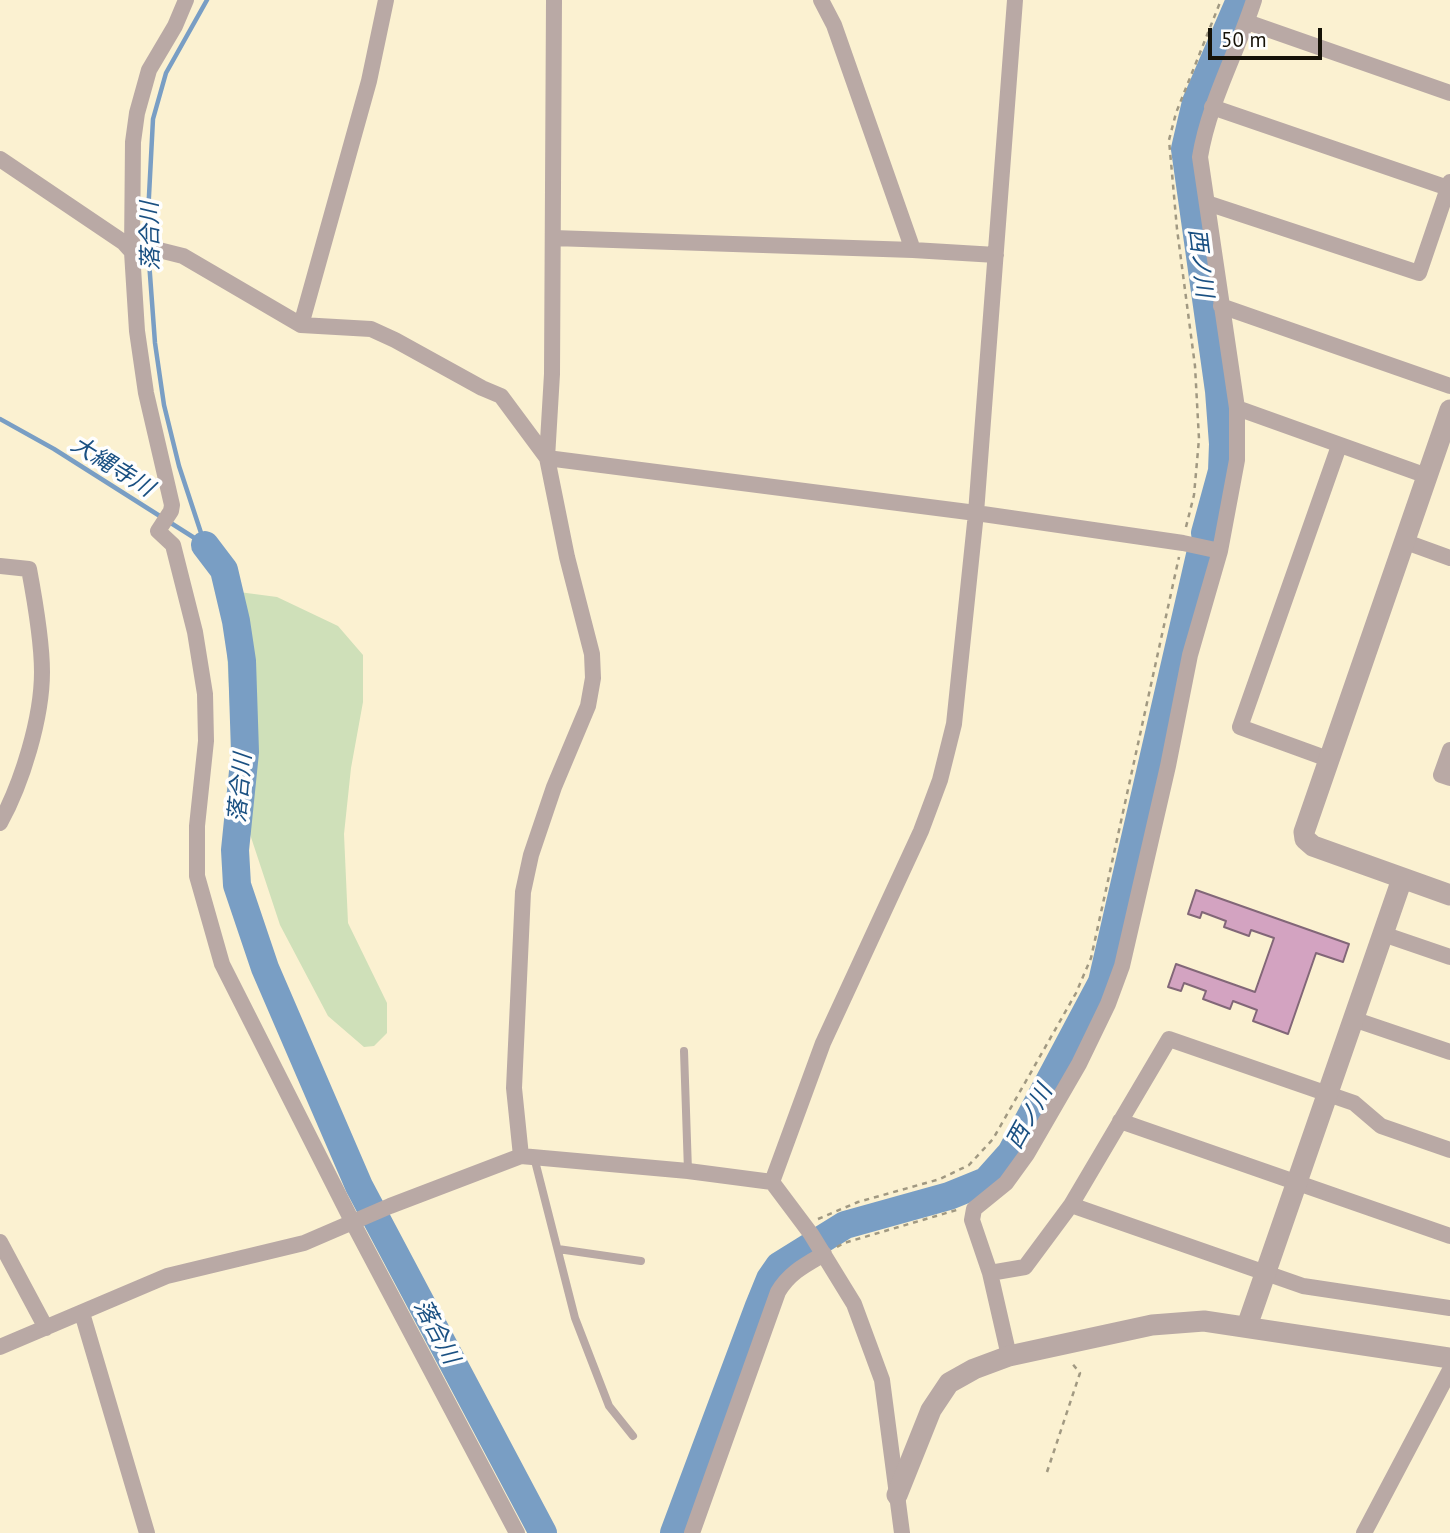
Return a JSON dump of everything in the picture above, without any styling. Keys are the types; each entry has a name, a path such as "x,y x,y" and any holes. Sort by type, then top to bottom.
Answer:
{"street":[{"path":"186,0 175,26 149,70 137,113 133,142 132,252 137,331 167,518 159,531 173,545 195,632 205,694 206,741 197,826 197,876 222,964 517,1533"},
{"path":"301,325 369,81 386,0"},
{"path":"528,1156 514,1088 523,892 531,855 554,787 588,706 593,678 592,654 567,556 547,458 552,374 554,0"},
{"path":"821,0 834,25 912,250"},
{"path":"772,1182 823,1044 921,831 940,780 954,724 976,513 1015,0"},
{"path":"1009,1356 990,1273 972,1220 974,1209 1006,1183 1027,1154 1079,1064 1108,1004 1122,966 1168,766 1190,654 1220,551 1237,460 1237,408 1200,157 1212,107 1254,0"},
{"path":"1247,22 1450,93"},
{"path":"1207,203 1419,273 1449,185 1212,107"},
{"path":"0,159 123,242 132,252"},
{"path":"553,238 996,255"},
{"path":"132,252 159,250 183,256 301,325 371,329 501,396 547,458 976,513 1183,542 1220,551"},
{"path":"1222,306 1450,386"},
{"path":"1237,408 1427,476"},
{"path":"1450,410 1306,822 1306,839 1313,846 1450,895"},
{"path":"1328,759 1240,727 1339,446"},
{"path":"1406,542 1450,558"},
{"path":"0,566 29,569 42,673 33,736 9,807 0,823"},
{"path":"1450,750 1441,775 1450,778"},
{"path":"1247,1326 1402,879"},
{"path":"1383,934 1450,957"},
{"path":"1353,1018 1450,1052"},
{"path":"990,1273 1025,1266 1071,1205 1169,1039 1354,1103 1381,1126 1450,1150"},
{"path":"1119,1121 1450,1236"},
{"path":"0,1347 167,1276 304,1243 390,1206 528,1156 772,1182 814,1240 854,1304 881,1380 902,1533"},
{"path":"1071,1205 1303,1286 1450,1308"},
{"path":"692,1533 778,1292 785,1280 796,1270 814,1240"},
{"path":"0,1242 46,1328"},
{"path":"82,1313 147,1533"},
{"path":"897,1495 931,1410 949,1383 974,1369 1009,1356 1152,1325 1203,1321 1450,1358"},
{"path":"1364,1533 1450,1370"}],"lane":[{"path":"684,1051 688,1171"},
{"path":"528,1156 558,1250 575,1318 609,1406 633,1436"},
{"path":"558,1250 641,1261"}],"path":[{"path":"814,1240 858,1202 940,1179 969,1165 993,1139 1076,993 1091,958 1194,495 1199,439 1195,366 1177,229 1170,140 1176,113 1221,0"},
{"path":"814,1240 844,1243 897,1229 955,1209 974,1209"},
{"path":"1048,1472 1080,1373 1058,1344"}],"green space":[{"path":"239,592 277,597 338,626 363,655 363,702 351,768 344,834 348,923 387,1003 387,1033 374,1046 364,1047 328,1016 280,925 243,813 231,725 226,634"}],"building":[{"path":"1196,890 1349,944 1343,962 1316,953 1288,1034 1253,1021 1257,1010 1233,1001 1230,1009 1203,999 1206,991 1184,983 1181,991 1168,987 1176,964 1255,992 1274,938 1251,930 1249,936 1224,927 1226,921 1202,912 1200,918 1188,914"}],"waterway":[{"name":"落合川","path":"205,545 179,466 164,405 155,343 147,234 153,119 166,73 207,0"},
{"name":"西ノ川","path":"1205,533 1222,471 1223,444 1219,391 1185,149 1196,102 1240,0"},
{"name":"大縄寺川","path":"0,419 54,449 204,544"},
{"name":"落合川","path":"205,545 224,570 242,661 245,752 235,850 237,885 265,968 359,1186 543,1533"},
{"name":"西ノ川","path":"674,1533 759,1306 770,1279 779,1266 845,1225 949,1196 986,1181 1011,1153 1102,982 1200,555"}]}
